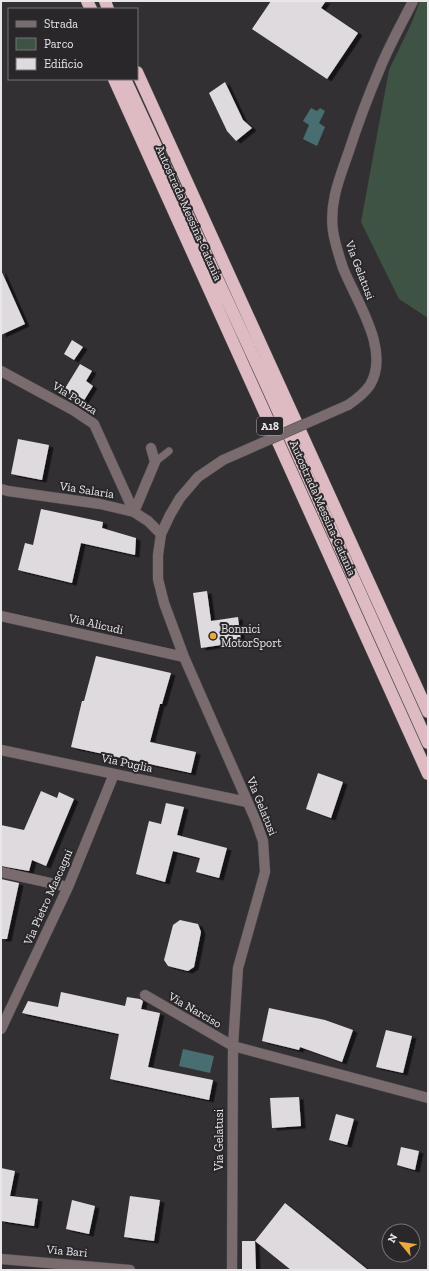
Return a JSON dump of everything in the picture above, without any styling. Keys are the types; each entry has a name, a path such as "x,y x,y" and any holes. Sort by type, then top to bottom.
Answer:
{"highway":[{"name":"Autostrada Messina-Catania","path":"138,74 428,712"},
{"name":"Autostrada Messina-Catania","path":"114,80 428,774"},
{"path":"125,80 261,373 428,743"}],"street":[{"name":"Via Gelatusi","path":"232,1270 233,1046 238,968 265,872 263,841 184,657 164,603 158,579 158,555 161,534 170,515 180,498 198,478 223,460 348,405 363,395 371,384 376,368 377,352 373,335 337,252 333,230 332,209 335,191 355,133 381,66 413,1"},
{"name":"Via Ponza","path":"1,371 73,410 94,424 134,512"},
{"path":"134,512 155,462 151,448"},
{"name":"Via Salaria","path":"1,489 100,504 134,512 148,521 161,534"},
{"name":"Via Alicudi","path":"1,616 184,657"},
{"name":"Via Puglia","path":"1,750 247,802"},
{"name":"Via Pietro Mascagni","path":"1,1029 68,887 114,774"},
{"path":"1,872 68,887"},
{"name":"Via Narciso","path":"145,995 233,1046 428,1098"},
{"name":"Via Bari","path":"1,1259 130,1270"}],"lane":[{"path":"155,462 169,450"}],"green space":[{"path":"420,1 428,1 428,318 399,299 361,222 389,70 412,22"}],"water":[{"path":"311,108 317,111 320,108 325,111 319,123 325,127 317,146 303,139 309,125 303,121"},
{"path":"183,1049 214,1056 210,1073 179,1066"}],"building":[{"path":"271,1 326,1 321,8 358,33 327,79 252,29"},
{"path":"225,82 243,120 252,128 236,141 227,131 209,93"},
{"path":"1,270 25,324 1,335"},
{"path":"72,340 83,347 74,360 64,354"},
{"path":"80,364 92,371 86,381 93,386 83,402 64,390"},
{"path":"18,439 49,445 42,480 11,474"},
{"path":"41,509 103,522 102,528 136,538 135,555 81,543 72,583 18,570 25,543 33,545"},
{"path":"207,591 211,621 238,617 241,642 201,648 193,593"},
{"path":"96,656 171,673 162,704 160,704 150,742 196,752 191,773 71,747 82,701 84,701"},
{"path":"318,773 343,782 331,818 306,809"},
{"path":"41,791 57,798 59,792 74,799 46,866 32,860 29,871 1,866 1,825 24,830"},
{"path":"166,803 184,807 177,835 227,848 219,878 196,872 200,858 173,851 165,882 136,874 149,821 161,824"},
{"path":"1,879 19,883 7,939 1,939"},
{"path":"180,920 198,924 201,932 194,967 188,971 168,966 164,960 173,925"},
{"path":"61,992 125,1006 127,997 140,999 143,1001 141,1009 160,1013 148,1067 213,1080 209,1100 110,1079 119,1034 22,1013 28,1001 58,1007"},
{"path":"269,1008 325,1020 353,1030 342,1062 300,1047 299,1050 262,1041"},
{"path":"386,1030 412,1036 403,1073 376,1067"},
{"path":"299,1097 301,1126 272,1128 270,1098"},
{"path":"336,1114 354,1119 347,1145 329,1140"},
{"path":"401,1147 419,1151 415,1170 397,1165"},
{"path":"1,1168 15,1171 10,1196 38,1199 34,1226 1,1221"},
{"path":"130,1196 160,1200 154,1241 124,1237"},
{"path":"72,1200 95,1206 89,1234 66,1229"},
{"path":"285,1203 368,1270 291,1270 255,1241"},
{"path":"242,1241 255,1241 256,1270 242,1270"}],"place":[{"name":"Bonnici MotorSport","path":"213,636"}]}
